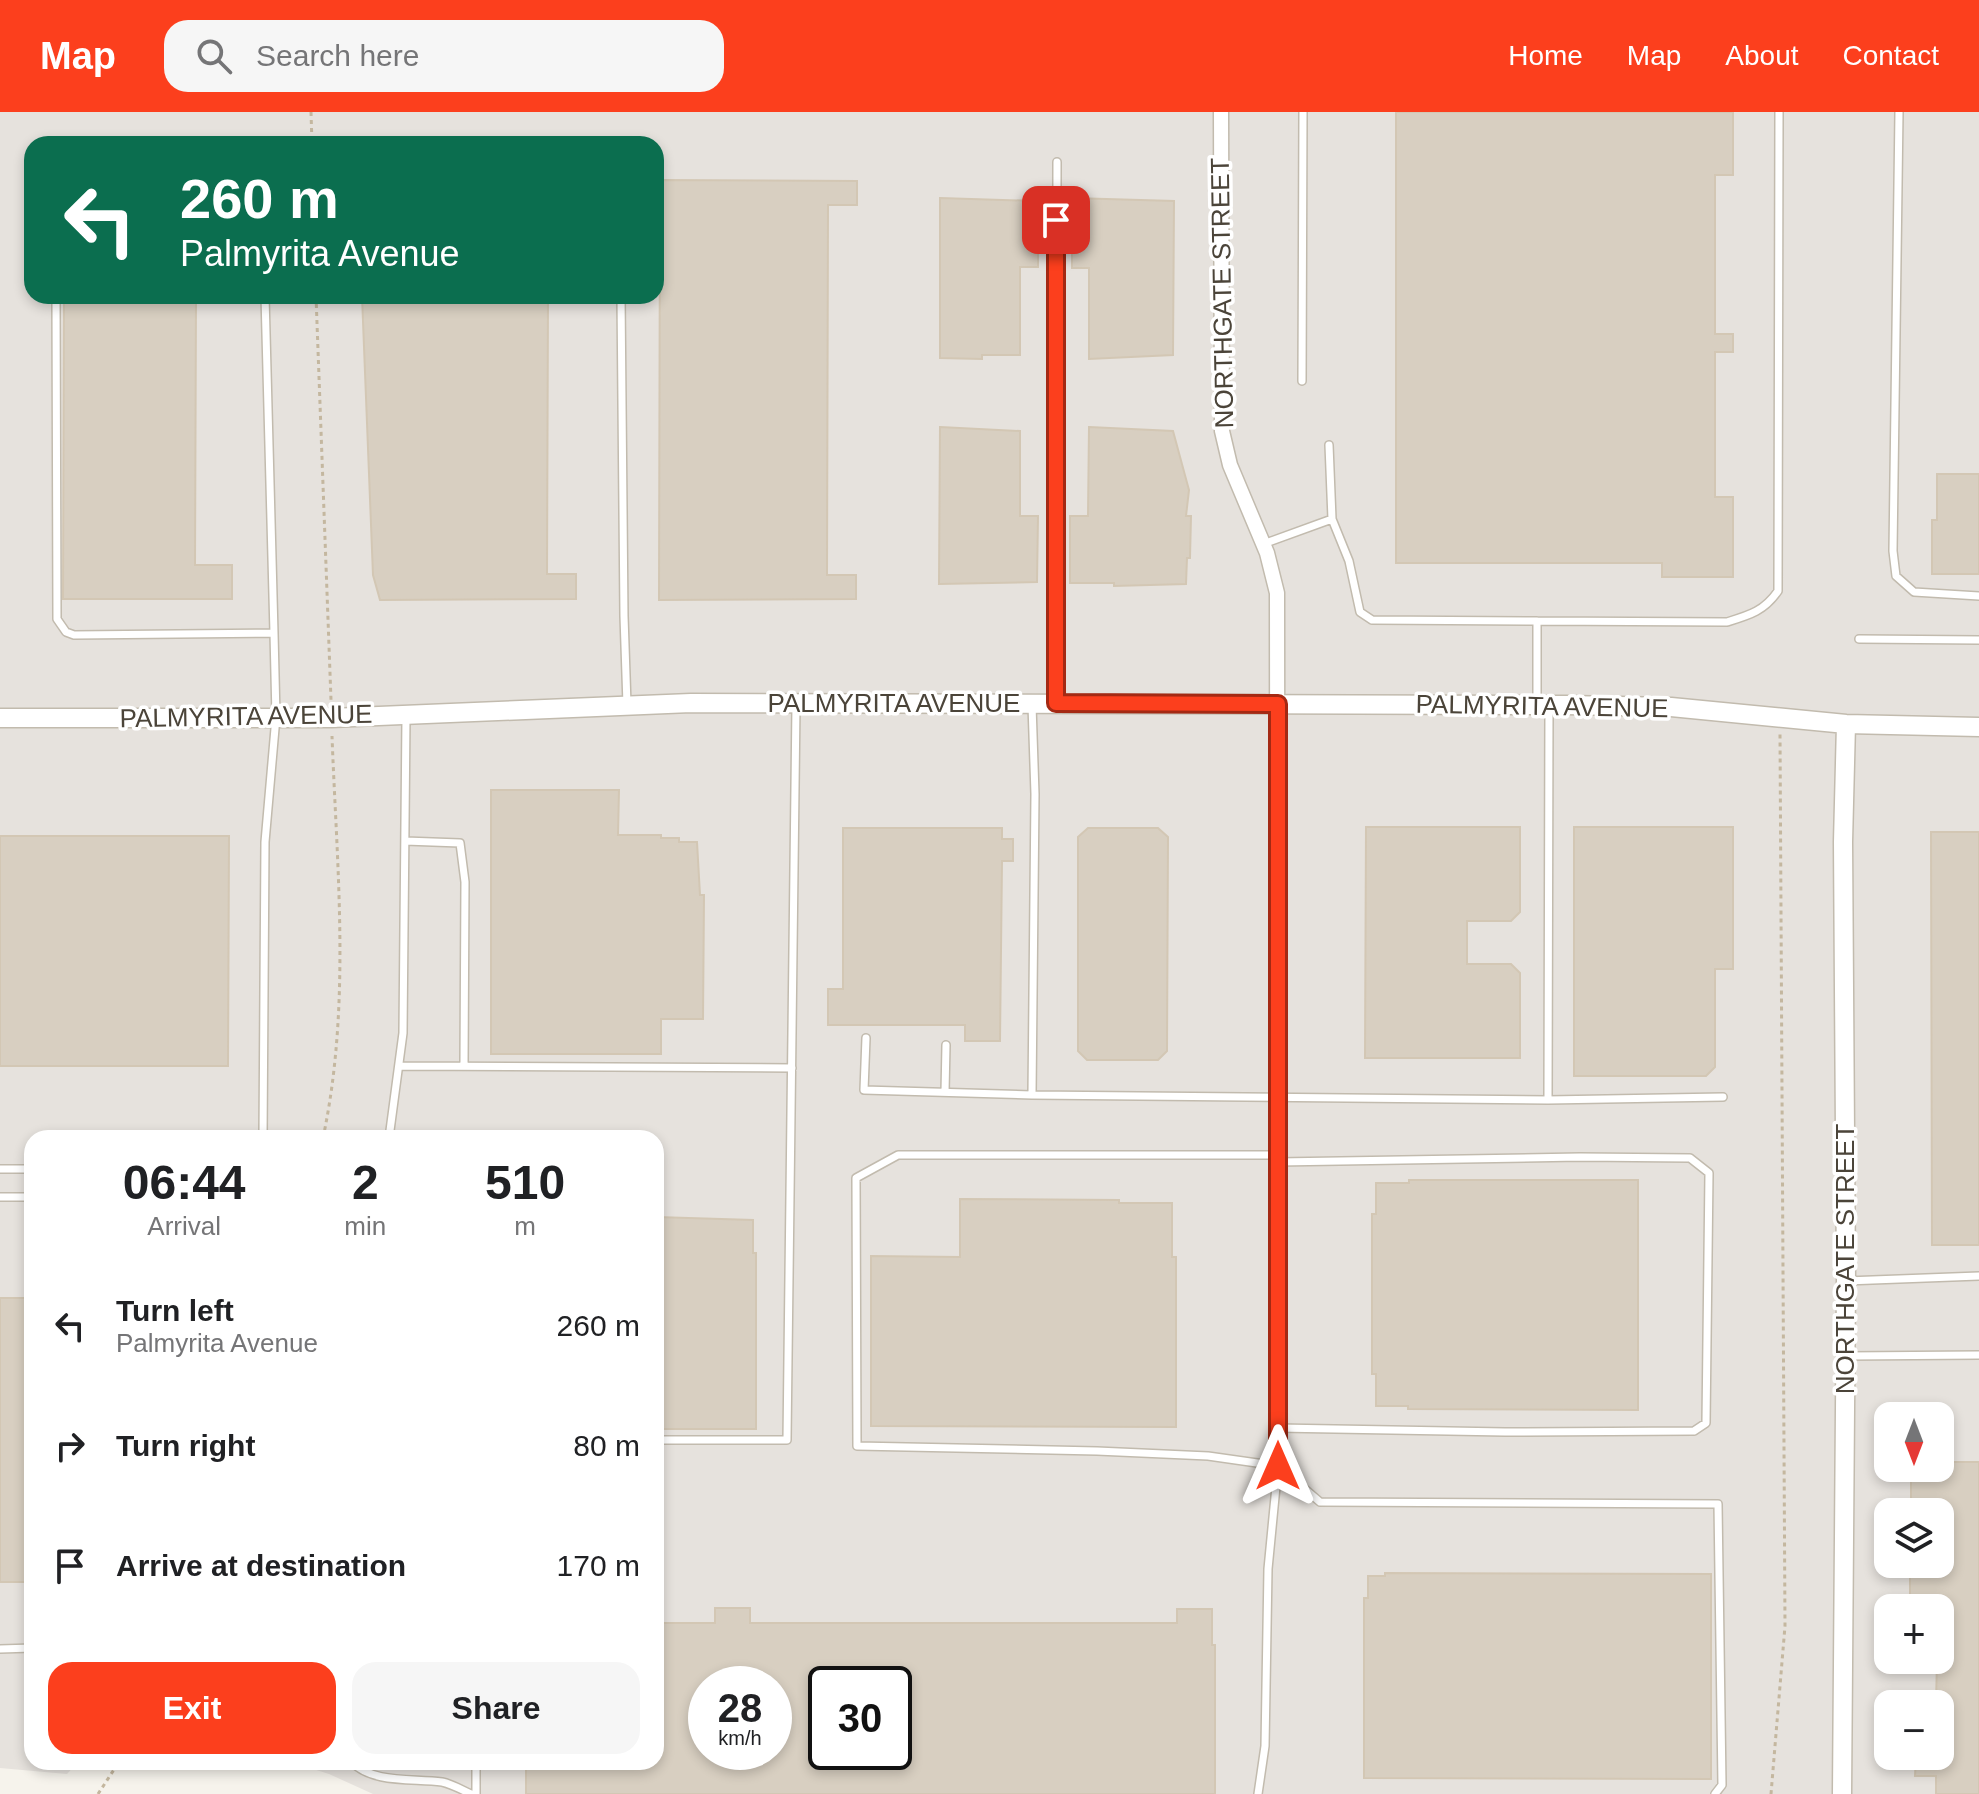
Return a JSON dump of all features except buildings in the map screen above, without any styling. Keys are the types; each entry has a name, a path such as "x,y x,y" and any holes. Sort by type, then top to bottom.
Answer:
{"street":[{"name":"NORTHGATE STREET","path":"1221,112 1222,431 1230,465 1263,544 1277,593 1278,1466"},
{"name":"PALMYRITA AVENUE","path":"0,718 276,717 627,705 796,703 1543,705 1671,707 1846,724 1979,727"},
{"name":"NORTHGATE STREET","path":"1842,1794 1846,1281 1843,842 1846,724"}],"lane":[{"path":"1302,381 1303,112"},
{"path":"1329,445 1332,519 1349,561 1360,612 1372,620 1727,622 1757,613 1769,605 1778,591 1779,112"},
{"path":"1899,112 1893,551 1896,576 1914,592 1979,596"},
{"path":"1056,703 1057,162"},
{"path":"56,304 57,619 66,632 74,635 274,633"},
{"path":"263,1130 265,842 276,717 265,304"},
{"path":"621,304 627,705"},
{"path":"1263,544 1332,519"},
{"path":"1537,621 1543,705 1548,1100"},
{"path":"1859,639 1979,640"},
{"path":"664,1440 787,1440 796,703"},
{"path":"1032,703 1035,794 1032,1095"},
{"path":"390,1130 404,993 406,714"},
{"path":"405,841 460,843 465,882 464,1066"},
{"path":"866,1038 864,1090 1278,1098 1548,1100 1723,1097"},
{"path":"945,1092 946,1045"},
{"path":"399,1066 792,1068"},
{"path":"1278,1428 1694,1431 1706,1423 1709,1173 1690,1158 898,1155 856,1178 857,1446 1208,1456 1278,1466 1320,1502 1718,1504 1722,1785 1715,1794"},
{"path":"0,1169 24,1169"},
{"path":"0,1197 24,1197"},
{"path":"1846,1281 1979,1276"},
{"path":"1845,1356 1979,1355"},
{"path":"1258,1794 1265,1746 1268,1569 1278,1466"},
{"path":"0,1649 24,1648"},
{"path":"360,1770 391,1778 445,1783 473,1794 475,1770"}],"path":[{"path":"311,112 312,136"},
{"path":"1771,1794 1785,1626 1780,717"},
{"path":"98,1794 114,1770"}],"shaded area":[{"path":"0,112 1979,112 1979,1794 373,1794 316,1770 664,1770 664,1130 24,1130 24,1770 71,1770 67,1774 0,1768"}],"route":[{"path":"1056,220 1056,703 1278,704 1278,1466"}]}
